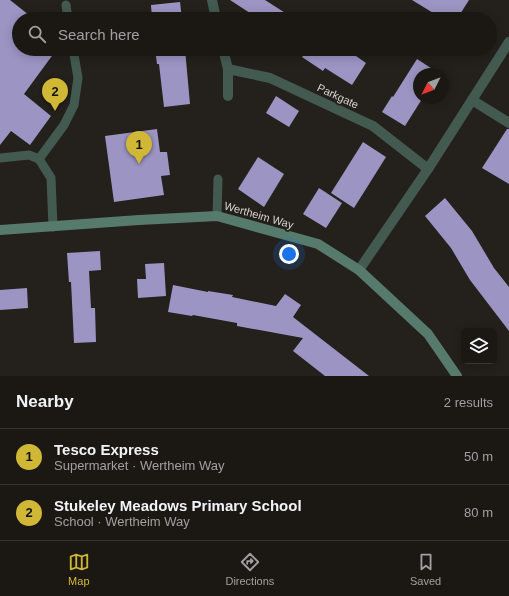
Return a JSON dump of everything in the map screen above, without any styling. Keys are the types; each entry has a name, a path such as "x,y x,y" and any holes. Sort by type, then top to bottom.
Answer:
{"street":[{"path":"212,0 215,12"},
{"path":"359,270 428,169 509,42"},
{"path":"225,56 228,69 228,96"},
{"name":"Parkgate","path":"228,69 270,78 373,126 428,169"},
{"path":"472,100 509,123"},
{"name":"Wertheim Way","path":"0,230 217,216 318,244 359,270 428,334 457,376"}],"lane":[{"path":"66,5 67,12"},
{"path":"39,159 64,125 74,105 78,78 74,56"},
{"path":"0,158 29,154 39,159 51,178 53,227"},
{"path":"217,216 218,179"}],"building":[{"path":"0,0 10,0 25,12 12,12 12,56 52,56 24,94 51,116 30,145 11,131 0,145"},
{"path":"230,0 265,0 284,12 248,12"},
{"path":"412,0 469,0 461,12 432,12"},
{"path":"180,2 181,12 152,12 151,5"},
{"path":"156,56 186,56 190,104 164,107 159,64 157,64"},
{"path":"356,56 366,63 352,85 325,68 323,71 302,57"},
{"path":"417,59 431,68 413,68 413,104 419,104 405,126 382,112 392,96 393,97"},
{"path":"276,96 299,111 289,127 266,113"},
{"path":"157,129 160,152 167,152 170,175 161,176 164,195 114,202 105,136"},
{"path":"507,129 509,129 509,184 482,168"},
{"path":"363,142 386,157 354,208 331,193"},
{"path":"258,157 284,174 264,207 238,189"},
{"path":"319,188 342,203 326,228 303,214"},
{"path":"445,198 472,231 494,268 509,287 509,331 470,280 451,248 425,216"},
{"path":"100,251 101,270 89,271 91,308 95,308 96,342 74,343 71,282 69,282 67,253"},
{"path":"164,263 166,296 138,298 137,279 146,279 145,264"},
{"path":"173,285 233,295 232,297 276,306 285,294 301,305 293,317 369,376 325,376 293,351 303,338 237,326 237,323 168,312"},
{"path":"27,288 28,308 0,310 0,290"}],"place":[{"name":"Stukeley Meadows Primary School","path":"55,111"},
{"name":"Tesco Express","path":"139,164"}]}
